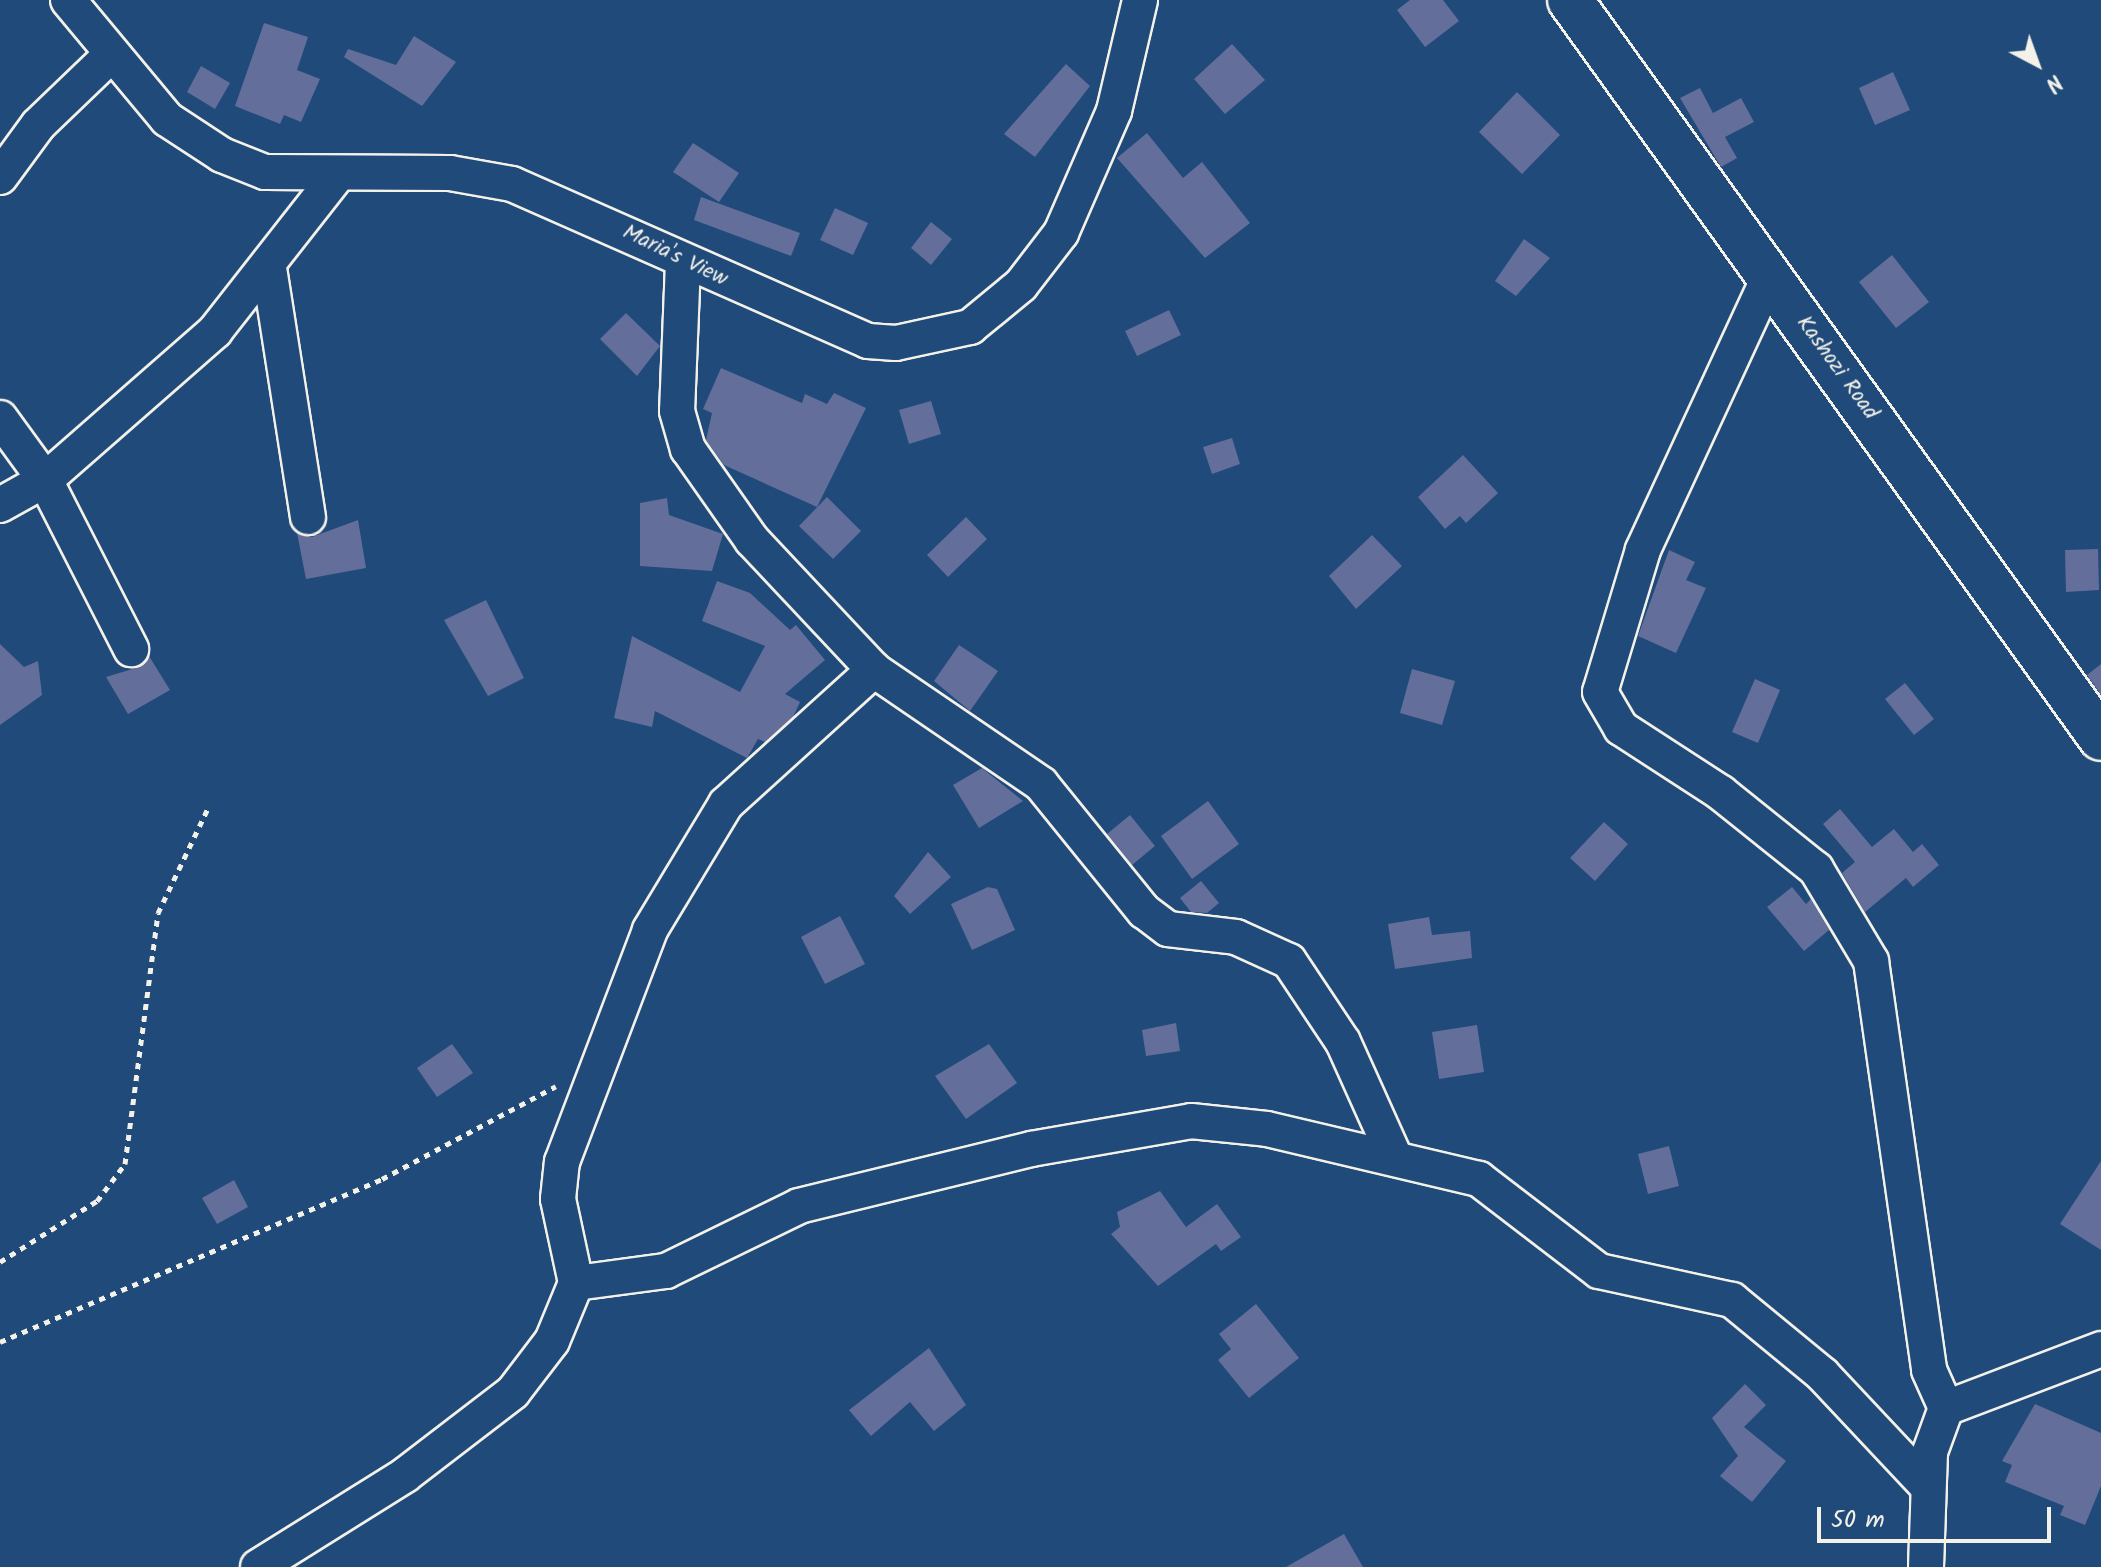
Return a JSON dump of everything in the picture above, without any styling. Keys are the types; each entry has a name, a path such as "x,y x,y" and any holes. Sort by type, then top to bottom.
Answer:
{"main road":[{"name":"Kashozi Road","path":"1570,0 2101,738"}],"street":[{"name":"Maria's View","path":"68,0 167,119 222,155 265,172 335,178 450,173 512,184 576,207 683,263 868,341 896,343 970,327 1021,285 1073,209 1114,111 1140,0"},
{"path":"0,177 38,125 111,55"},
{"path":"0,505 45,480 156,387 269,268 335,178"},
{"path":"683,263 677,411 688,449 761,551 874,670 1041,784 1081,825 1111,877 1168,929 1236,937 1289,961 1343,1042 1393,1153"},
{"path":"269,268 308,517"},
{"path":"1770,275 1643,550 1600,692 1621,728 1744,809 1816,869 1871,961 1929,1370 1946,1408"},
{"path":"0,418 45,480 131,649"},
{"path":"258,1567 405,1475 513,1392 552,1341 576,1283 558,1199 562,1162 595,1064 650,930 726,804 874,670"},
{"path":"576,1283 666,1271 799,1206 861,1188 1120,1131 1191,1121 1393,1153 1507,1193 1567,1253 1599,1271 1732,1300 1822,1374 1927,1486"},
{"path":"1926,1567 1927,1486 1934,1428 1946,1408 2101,1349"}],"path":[{"path":"0,1262 97,1201 125,1164 158,913 209,806"},
{"path":"0,1342 382,1179 595,1064"}],"building":[{"path":"1410,0 1443,0 1459,21 1425,47 1397,10"},
{"path":"264,23 308,37 297,70 320,79 301,122 284,115 280,124 235,106"},
{"path":"414,36 456,62 422,106 344,57 348,49 396,65"},
{"path":"1232,44 1265,80 1225,114 1194,79"},
{"path":"1066,64 1090,86 1035,157 1004,134"},
{"path":"201,66 230,83 215,109 187,92"},
{"path":"1893,72 1910,110 1875,125 1859,88"},
{"path":"1700,88 1713,113 1741,98 1754,122 1725,137 1737,158 1721,167 1680,98"},
{"path":"1517,92 1560,135 1522,174 1479,132"},
{"path":"1147,133 1183,178 1202,162 1250,223 1205,258 1117,158"},
{"path":"693,143 739,173 719,202 673,172"},
{"path":"701,197 800,233 791,256 694,220"},
{"path":"835,208 868,223 853,255 820,240"},
{"path":"931,222 952,239 931,265 911,248"},
{"path":"1524,239 1550,258 1516,296 1495,281"},
{"path":"1892,255 1929,302 1896,328 1859,282"},
{"path":"1169,310 1181,335 1137,356 1125,331"},
{"path":"626,313 660,346 637,376 600,339"},
{"path":"721,368 802,403 805,394 827,404 834,393 866,408 817,507 724,465 706,440 712,413 703,409"},
{"path":"931,401 941,434 909,444 899,410"},
{"path":"1232,438 1240,464 1212,474 1203,447"},
{"path":"1463,455 1498,493 1466,523 1460,516 1445,529 1418,497"},
{"path":"827,497 861,531 833,559 799,526"},
{"path":"667,498 669,515 723,534 712,571 640,566 640,503"},
{"path":"966,517 987,539 948,577 927,555"},
{"path":"358,520 366,568 306,579 297,533 312,537"},
{"path":"1372,535 1402,566 1356,609 1329,576"},
{"path":"2098,549 2099,590 2066,592 2065,550"},
{"path":"1669,550 1695,562 1686,580 1706,588 1676,653 1638,636"},
{"path":"717,581 750,593 790,630 796,625 825,660 785,694 800,702 793,717 765,742 758,739 747,758 655,711 652,727 614,718 632,636 740,692 765,646 702,621"},
{"path":"486,600 524,678 488,696 444,620"},
{"path":"0,644 24,667 38,661 42,695 0,725"},
{"path":"959,645 998,671 970,711 934,681"},
{"path":"149,656 170,690 128,714 106,677 139,667"},
{"path":"2101,664 2101,695 2087,675"},
{"path":"1412,669 1455,681 1442,725 1400,713"},
{"path":"1755,679 1780,690 1758,743 1732,732"},
{"path":"1905,683 1934,719 1914,735 1885,699"},
{"path":"982,768 1023,801 979,828 953,785"},
{"path":"1208,801 1239,844 1192,879 1161,836"},
{"path":"1840,809 1872,847 1894,829 1913,852 1922,844 1939,865 1913,887 1906,878 1865,912 1842,873 1855,862 1823,824"},
{"path":"1130,815 1155,846 1132,865 1107,834"},
{"path":"1604,822 1628,844 1595,881 1570,858"},
{"path":"928,852 951,877 910,914 894,896"},
{"path":"1201,881 1219,903 1207,913 1191,912 1180,898"},
{"path":"988,887 997,889 1015,930 972,950 951,904"},
{"path":"1792,887 1806,904 1811,899 1829,930 1804,951 1767,907"},
{"path":"840,916 865,964 825,984 801,937"},
{"path":"1429,917 1432,935 1470,931 1472,958 1395,969 1388,924"},
{"path":"1176,1023 1180,1051 1146,1056 1142,1030"},
{"path":"1477,1025 1484,1072 1439,1079 1432,1032"},
{"path":"452,1044 473,1073 437,1097 417,1068"},
{"path":"989,1044 1017,1083 966,1119 935,1076"},
{"path":"1669,1146 1679,1186 1648,1194 1638,1154"},
{"path":"2101,1161 2101,1250 2060,1224"},
{"path":"234,1180 248,1207 217,1224 202,1198"},
{"path":"1160,1191 1186,1227 1217,1204 1241,1237 1221,1251 1216,1244 1158,1286 1111,1234 1120,1227 1117,1212"},
{"path":"1256,1304 1299,1358 1249,1398 1218,1360 1231,1349 1219,1334"},
{"path":"929,1348 966,1405 934,1431 910,1402 871,1436 849,1410"},
{"path":"1745,1384 1766,1405 1744,1427 1786,1461 1752,1502 1720,1476 1738,1456 1712,1418"},
{"path":"2035,1404 2101,1433 2101,1486 2085,1525 2060,1515 2064,1506 2005,1482 2012,1465 2002,1461"},
{"path":"1344,1534 1363,1567 1286,1567"}]}
